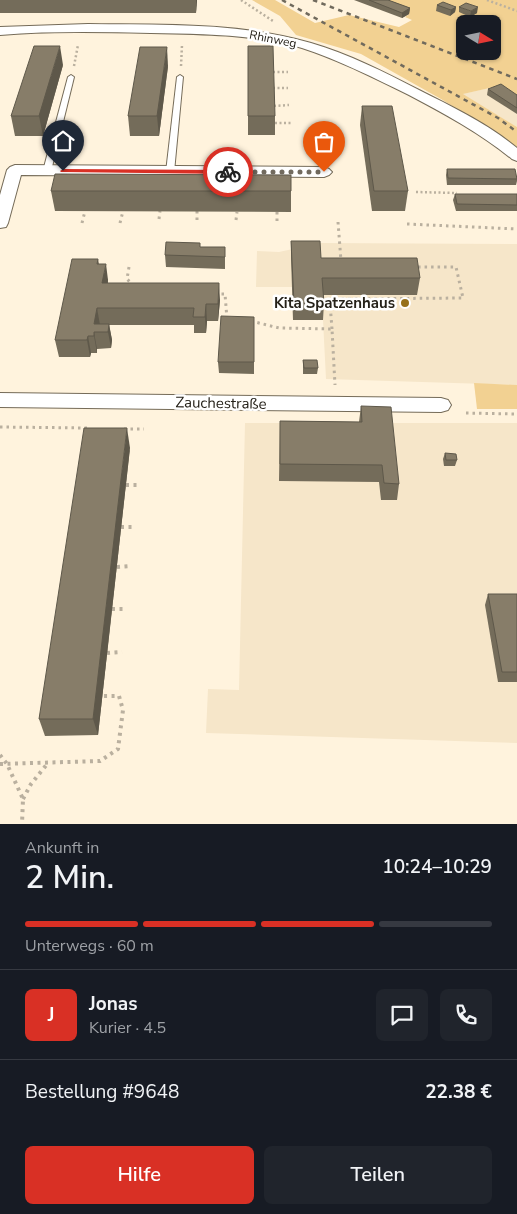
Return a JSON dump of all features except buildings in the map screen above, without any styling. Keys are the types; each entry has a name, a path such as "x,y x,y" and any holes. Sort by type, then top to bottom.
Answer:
{"street":[{"name":"Rhinweg","path":"0,31 82,28 223,32 288,41 325,51 365,67 443,106 479,128 517,156"},
{"path":"0,222 8,170 324,172"},
{"name":"Zauchestraße","path":"0,400 441,405"}],"lane":[{"path":"47,171 71,77"},
{"path":"170,172 180,77"}],"path":[{"path":"242,0 272,20 288,41"},
{"path":"487,0 517,11"},
{"path":"71,77 82,28"},
{"path":"273,72 288,72"},
{"path":"273,88 288,88"},
{"path":"274,106 289,105"},
{"path":"275,123 290,123"},
{"path":"416,192 456,193"},
{"path":"82,223 85,211"},
{"path":"120,223 123,211"},
{"path":"159,219 160,211"},
{"path":"197,211 197,220"},
{"path":"236,220 237,212"},
{"path":"277,212 277,221"},
{"path":"338,222 341,262 345,266"},
{"path":"407,224 517,229"},
{"path":"129,267 127,279 131,284 138,284"},
{"path":"322,303 330,303 336,299 463,298 456,267 414,267"},
{"path":"206,294 226,294 226,317 228,321"},
{"path":"330,303 336,404"},
{"path":"246,321 254,321 279,328 332,329"},
{"path":"466,413 517,414"},
{"path":"0,427 96,428"},
{"path":"115,428 144,429"},
{"path":"126,485 139,485"},
{"path":"121,527 134,527"},
{"path":"117,567 131,566"},
{"path":"112,609 126,608"},
{"path":"107,653 122,652"},
{"path":"0,764 100,761 118,749 123,710 118,696 102,696"},
{"path":"0,755 7,764 23,799"},
{"path":"22,824 23,799 31,784 49,763"}],"shaded area":[{"path":"252,0 275,0 315,23 349,15 399,27 412,20 405,17 409,14 373,0 517,0 517,99 494,87 463,94 517,127 517,147 441,99 361,54 296,35 280,16"},
{"path":"494,87 517,99 517,127 462,94"},
{"name":"Kita Spatzenhaus","path":"320,243 517,244 517,385 326,379 323,320 293,320 292,287 256,287 257,251 279,252"},
{"path":"474,383 517,385 517,409 477,409"},
{"path":"245,423 517,423 517,743 206,733 208,689 239,690"}],"railway":[{"path":"282,0 498,118 517,132"},
{"path":"313,0 517,79"}],"way so far":[{"path":"228,172 324,172"}],"place":[{"name":"Kita Spatzenhaus","path":"405,303"}],"route":[{"path":"63,171 228,172"}]}
